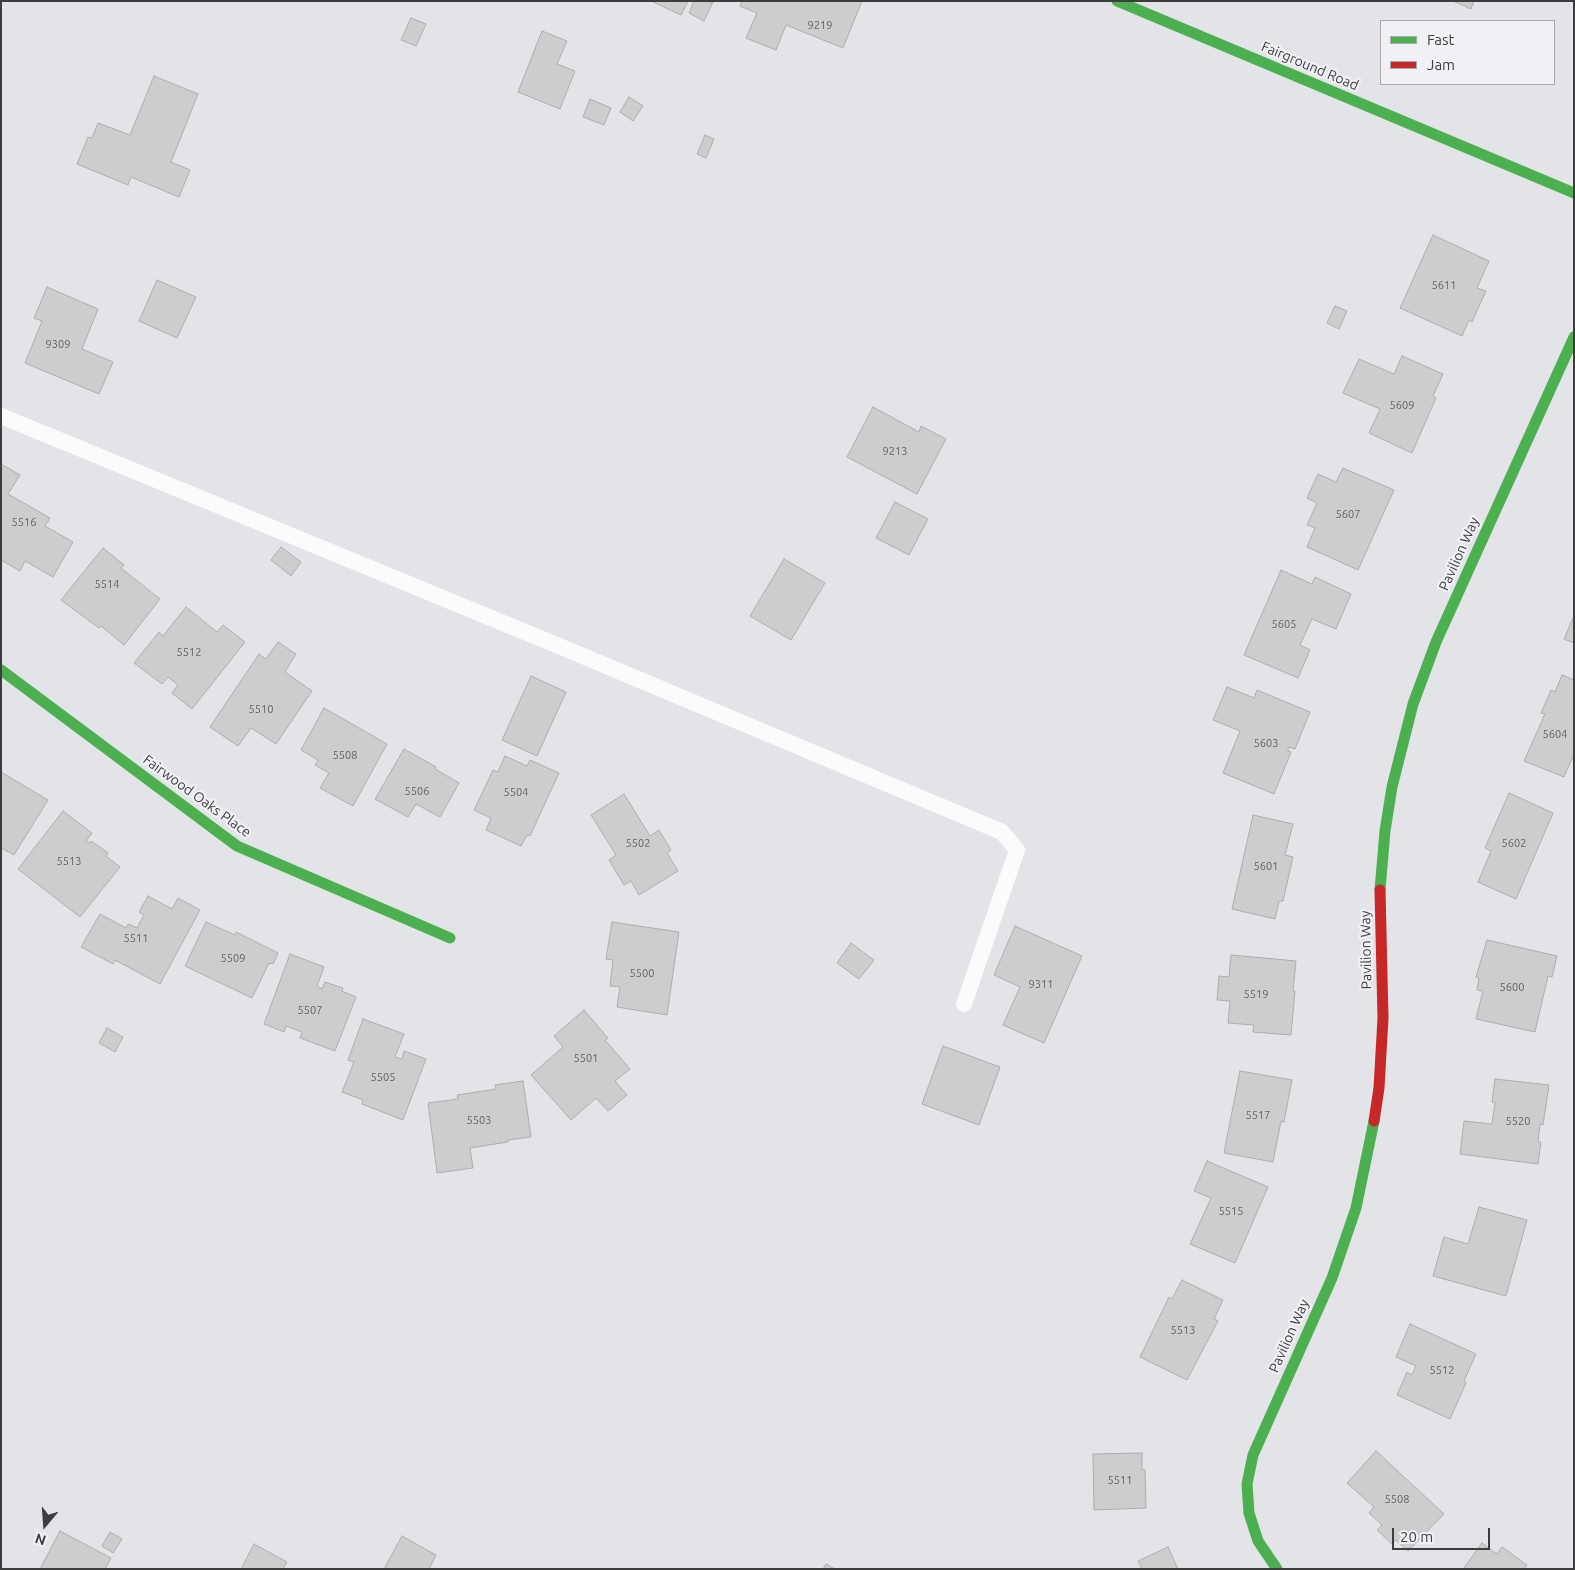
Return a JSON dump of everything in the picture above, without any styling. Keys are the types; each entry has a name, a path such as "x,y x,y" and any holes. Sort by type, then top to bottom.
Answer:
{"street":[{"name":"Fairground Road","path":"1117,1 1574,192"},
{"name":"Pavilion Way","path":"1277,1569 1258,1542 1249,1513 1247,1484 1252,1454 1332,1278 1356,1208 1372,1135 1379,1088 1383,1018 1380,896 1385,831 1392,787 1414,704 1436,642 1574,337"},
{"name":"Fairwood Oaks Place","path":"1,670 237,846 450,938"}],"lane":[{"path":"1,416 559,646 1002,832 1017,850 964,1004"}],"building":[{"path":"651,1 688,1 681,15"},
{"path":"694,1 713,2 704,21 689,13"},
{"path":"742,1 862,1 843,48 786,25 776,50 746,38 757,13 740,6"},
{"path":"1453,1 1474,1 1471,9"},
{"path":"411,18 426,24 416,46 401,40"},
{"path":"542,31 567,41 557,64 575,71 560,109 518,92"},
{"path":"154,76 198,94 171,162 190,170 179,197 131,177 128,185 77,164 88,137 92,138 98,123 130,135"},
{"path":"629,97 643,106 633,121 620,112"},
{"path":"590,99 611,108 604,125 583,117"},
{"path":"705,135 714,139 706,158 697,154"},
{"path":"1433,235 1489,261 1477,288 1486,291 1472,322 1469,320 1462,336 1400,308"},
{"path":"157,280 196,297 177,338 139,321"},
{"path":"47,287 98,309 82,349 113,362 99,394 25,363 42,321 34,318"},
{"path":"1335,306 1347,311 1339,329 1327,323"},
{"path":"1402,356 1443,374 1433,396 1436,398 1412,453 1369,433 1380,409 1343,393 1359,359 1394,374"},
{"path":"873,407 919,432 921,426 946,439 917,494 847,457"},
{"path":"1,464 20,475 8,494 50,518 45,526 73,542 53,577 25,561 20,571 1,560"},
{"path":"1343,468 1394,490 1358,570 1307,547 1315,528 1307,525 1317,503 1307,498 1318,474 1336,482"},
{"path":"895,502 928,519 909,555 876,538"},
{"path":"281,547 301,562 291,576 271,560"},
{"path":"103,548 124,565 121,568 160,599 124,645 101,626 99,628 61,600"},
{"path":"784,559 825,583 791,640 750,616"},
{"path":"1281,570 1312,584 1315,577 1351,594 1336,629 1312,619 1300,645 1310,650 1298,678 1244,655"},
{"path":"186,607 217,632 223,625 245,642 192,709 172,693 178,685 168,677 162,684 134,663 159,632 163,636"},
{"path":"1574,616 1574,643 1564,639"},
{"path":"278,642 296,654 285,672 312,691 276,744 251,728 238,746 210,727 259,654 266,659"},
{"path":"1562,675 1574,680 1574,754 1564,777 1524,761 1545,714 1541,713 1551,690 1555,692"},
{"path":"531,676 566,692 537,756 502,740"},
{"path":"1227,687 1254,698 1257,690 1310,712 1295,749 1288,748 1288,751 1291,752 1274,794 1223,773 1240,731 1213,720"},
{"path":"324,708 387,744 353,806 320,788 329,773 315,765 318,760 301,750"},
{"path":"404,749 436,767 435,769 459,783 440,817 416,804 408,817 375,799"},
{"path":"505,756 527,766 530,760 559,773 530,836 527,835 521,846 486,830 491,818 474,810 493,770 498,772"},
{"path":"1,772 48,800 14,855 1,848"},
{"path":"1509,793 1553,813 1516,899 1478,882 1491,851 1485,848"},
{"path":"624,794 650,836 659,830 671,850 667,853 678,871 639,895 631,881 624,885 609,860 616,855 591,815"},
{"path":"63,811 92,833 86,841 90,843 91,841 108,853 106,856 120,867 80,917 18,869"},
{"path":"1253,815 1293,824 1285,855 1293,857 1283,901 1279,901 1275,919 1232,909"},
{"path":"148,896 172,909 178,898 200,910 160,984 115,960 113,964 81,947 100,914 126,928 128,924 137,928 144,915 139,912"},
{"path":"206,922 235,935 236,932 278,953 273,964 269,963 252,998 185,966"},
{"path":"612,922 679,932 667,1015 617,1007 620,987 610,986 613,960 606,959"},
{"path":"1015,926 1082,956 1044,1043 1003,1025 1020,987 994,975"},
{"path":"1487,940 1557,956 1552,977 1548,976 1535,1032 1476,1019 1483,991 1477,990 1479,978 1476,977"},
{"path":"851,943 874,960 859,979 837,963"},
{"path":"290,954 324,967 317,986 322,989 325,982 343,988 342,991 356,997 335,1051 300,1038 302,1032 286,1026 284,1032 264,1024"},
{"path":"1231,955 1296,961 1291,1035 1253,1032 1254,1025 1228,1023 1230,1001 1217,1000 1219,976 1229,977"},
{"path":"584,1010 608,1038 605,1040 630,1069 615,1081 627,1095 608,1111 596,1098 571,1120 531,1075 563,1047 554,1036"},
{"path":"363,1019 404,1034 395,1057 402,1059 404,1051 426,1059 403,1120 362,1104 363,1100 342,1092 354,1062 348,1060"},
{"path":"107,1028 123,1037 115,1052 99,1043"},
{"path":"943,1046 1000,1067 979,1125 922,1104"},
{"path":"1240,1071 1292,1080 1284,1122 1281,1121 1273,1162 1224,1153"},
{"path":"1495,1079 1549,1085 1543,1125 1540,1124 1538,1142 1541,1142 1538,1164 1460,1154 1464,1121 1492,1124 1495,1103 1492,1102"},
{"path":"523,1081 531,1137 470,1148 473,1168 437,1173 428,1103 458,1099 457,1095 496,1089 495,1085"},
{"path":"1207,1161 1268,1187 1235,1263 1190,1244 1211,1198 1194,1191"},
{"path":"1479,1207 1527,1220 1506,1296 1433,1276 1444,1237 1468,1244"},
{"path":"1182,1280 1223,1300 1214,1319 1218,1321 1187,1380 1140,1357 1169,1297 1172,1299"},
{"path":"1410,1324 1476,1354 1450,1419 1397,1395 1407,1372 1412,1375 1416,1366 1396,1357"},
{"path":"1376,1451 1444,1514 1408,1551 1396,1540 1392,1544 1377,1530 1382,1525 1369,1513 1374,1507 1347,1483"},
{"path":"1142,1453 1142,1470 1145,1470 1146,1508 1094,1510 1093,1454"},
{"path":"60,1531 111,1558 105,1569 40,1569"},
{"path":"110,1532 122,1539 113,1553 102,1546"},
{"path":"402,1536 436,1555 429,1569 384,1569"},
{"path":"1482,1543 1497,1554 1502,1547 1527,1565 1524,1569 1463,1569"},
{"path":"254,1544 287,1562 283,1569 241,1569"},
{"path":"1168,1547 1178,1569 1142,1569 1138,1561"},
{"path":"826,1564 835,1569 823,1569"}],"traffic: fast":[{"path":"1117,1 1574,193"},
{"path":"1380,890 1385,831 1392,787 1413,704 1436,642 1574,337"},
{"path":"1,670 237,846 450,938"},
{"path":"1277,1569 1258,1541 1249,1513 1247,1484 1253,1455 1332,1278 1356,1208 1374,1121"}],"traffic: jam":[{"path":"1374,1121 1379,1088 1383,1018 1380,890"}]}
